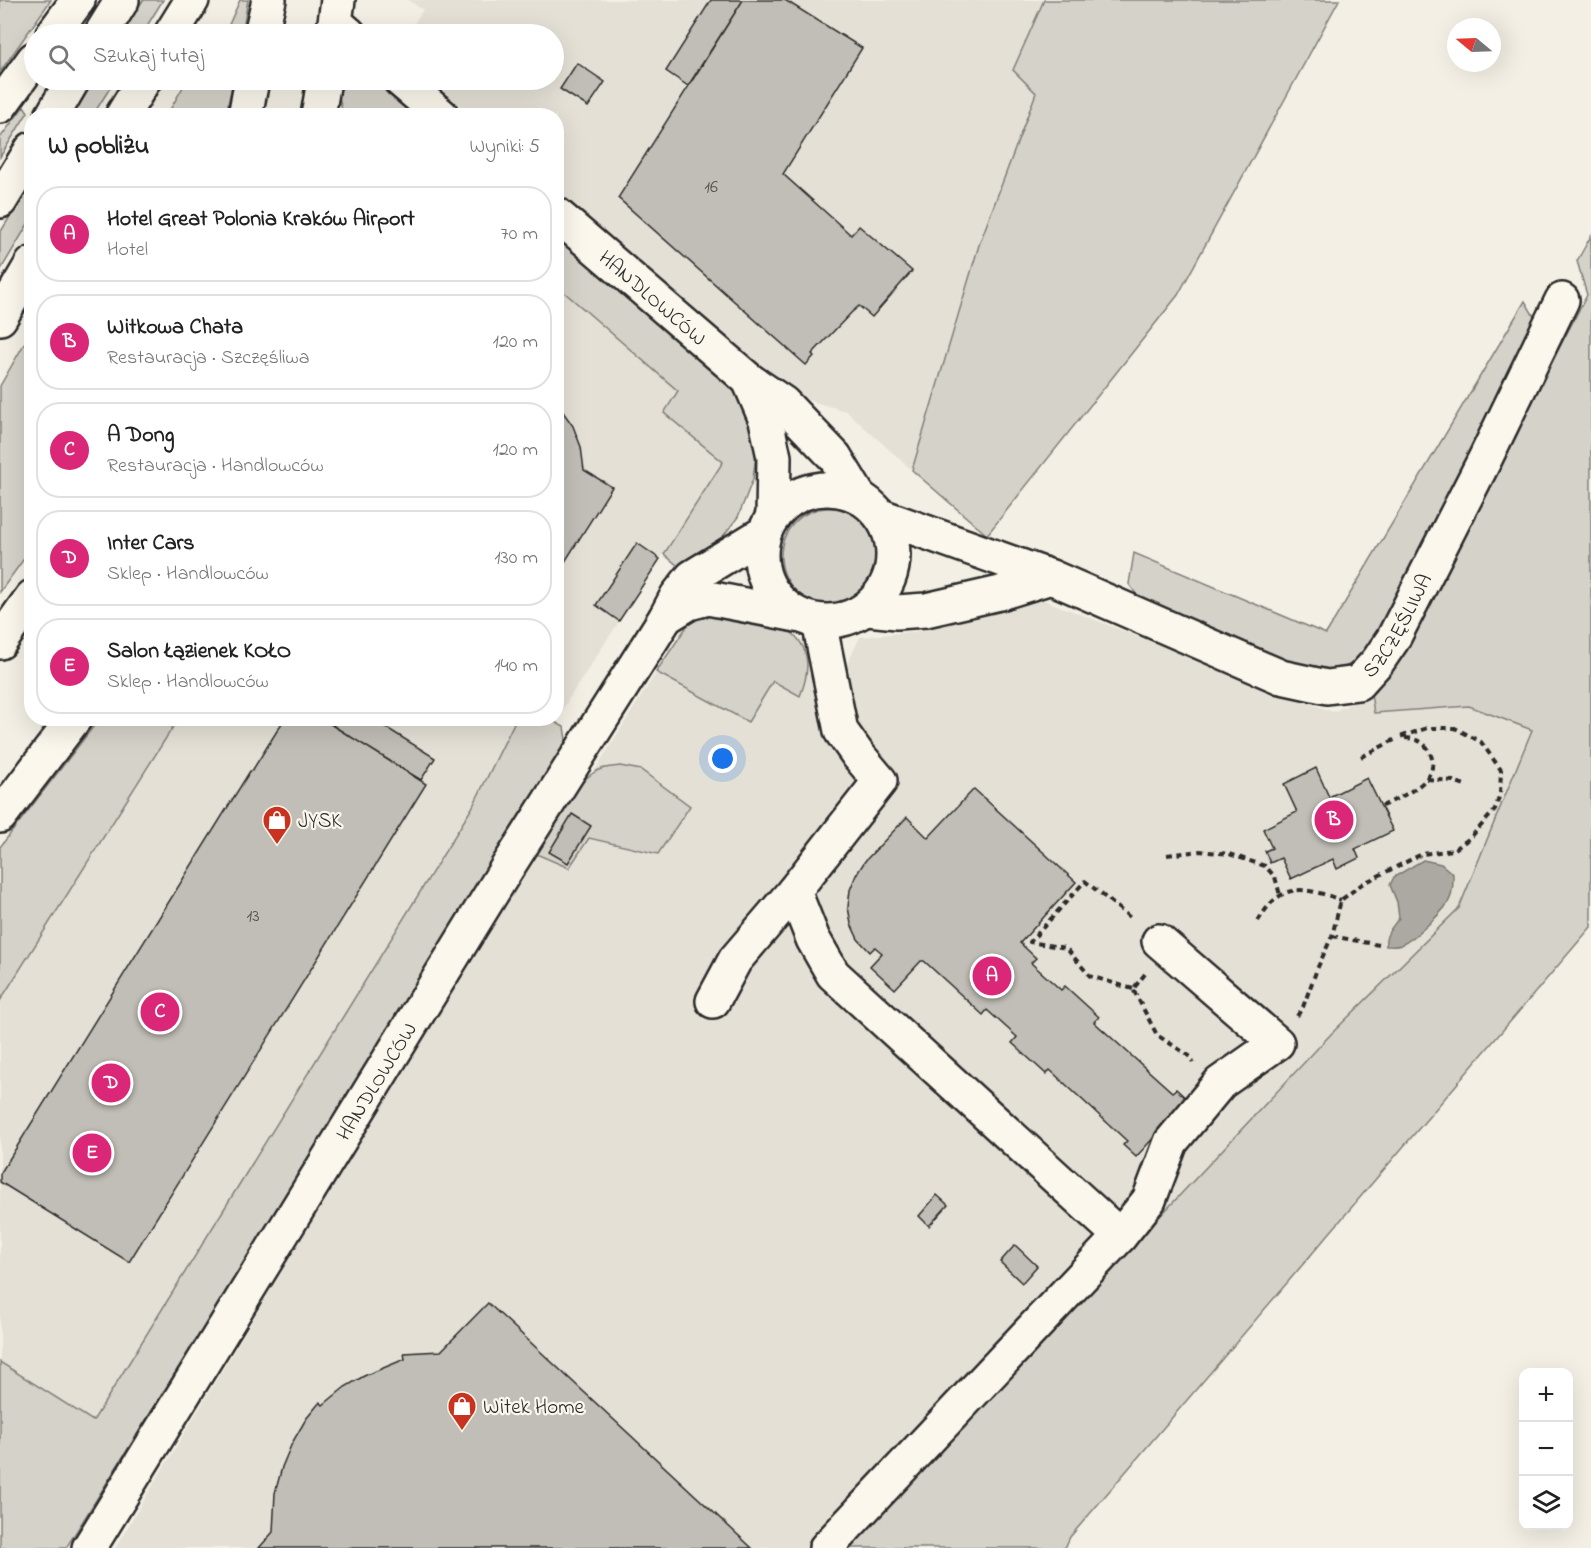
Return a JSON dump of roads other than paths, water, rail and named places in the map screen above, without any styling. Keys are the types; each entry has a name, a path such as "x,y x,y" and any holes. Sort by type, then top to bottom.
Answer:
{"main road":[{"path":"60,24 78,0"},
{"path":"107,24 122,0"},
{"path":"177,24 192,0"},
{"path":"263,24 269,0"},
{"path":"0,106 24,73"},
{"path":"57,108 67,90"},
{"path":"127,108 138,90"},
{"path":"247,108 250,90"},
{"path":"319,108 322,90"},
{"path":"412,90 433,108"},
{"path":"0,201 24,162"},
{"name":"HANDLOWCÓW","path":"564,221 749,380 783,403 835,457 870,506"},
{"path":"0,318 24,278"},
{"name":"SZCZĘŚLIWA","path":"870,506 1051,577 1281,677 1327,687 1358,683 1378,661 1393,639 1485,459 1562,300"},
{"name":"HANDLOWCÓW","path":"88,1548 677,596 692,578 768,525 774,458 766,420 749,380"},
{"path":"828,488 870,506 891,534 894,555 891,575 882,594 868,609 836,622 808,618 781,603 769,588 763,571 761,552 768,525 789,501 808,491 828,488"},
{"path":"868,609 897,612 926,610 1000,593 1051,577"},
{"name":"HANDLOWCÓW","path":"666,617 689,603 708,598 808,618"},
{"path":"0,642 24,608"},
{"path":"713,1001 735,960 794,891 880,781 841,731 808,618"},
{"path":"0,816 69,726"},
{"path":"794,891 813,939 833,974 1120,1236"},
{"path":"826,1548 1120,1236 1149,1200 1171,1142 1220,1083 1277,1043 1162,944"}],"place":[{"name":"Witkowa Chata","path":"1334,820"},
{"name":"JYSK","path":"277,846"},
{"name":"Hotel Great Polonia Kraków Airport","path":"992,976"},
{"name":"A Dong","path":"160,1012"},
{"name":"Inter Cars","path":"111,1083"},
{"name":"Salon Łązienek KOŁO","path":"92,1153"},
{"name":"Witek Home","path":"462,1432"}]}
